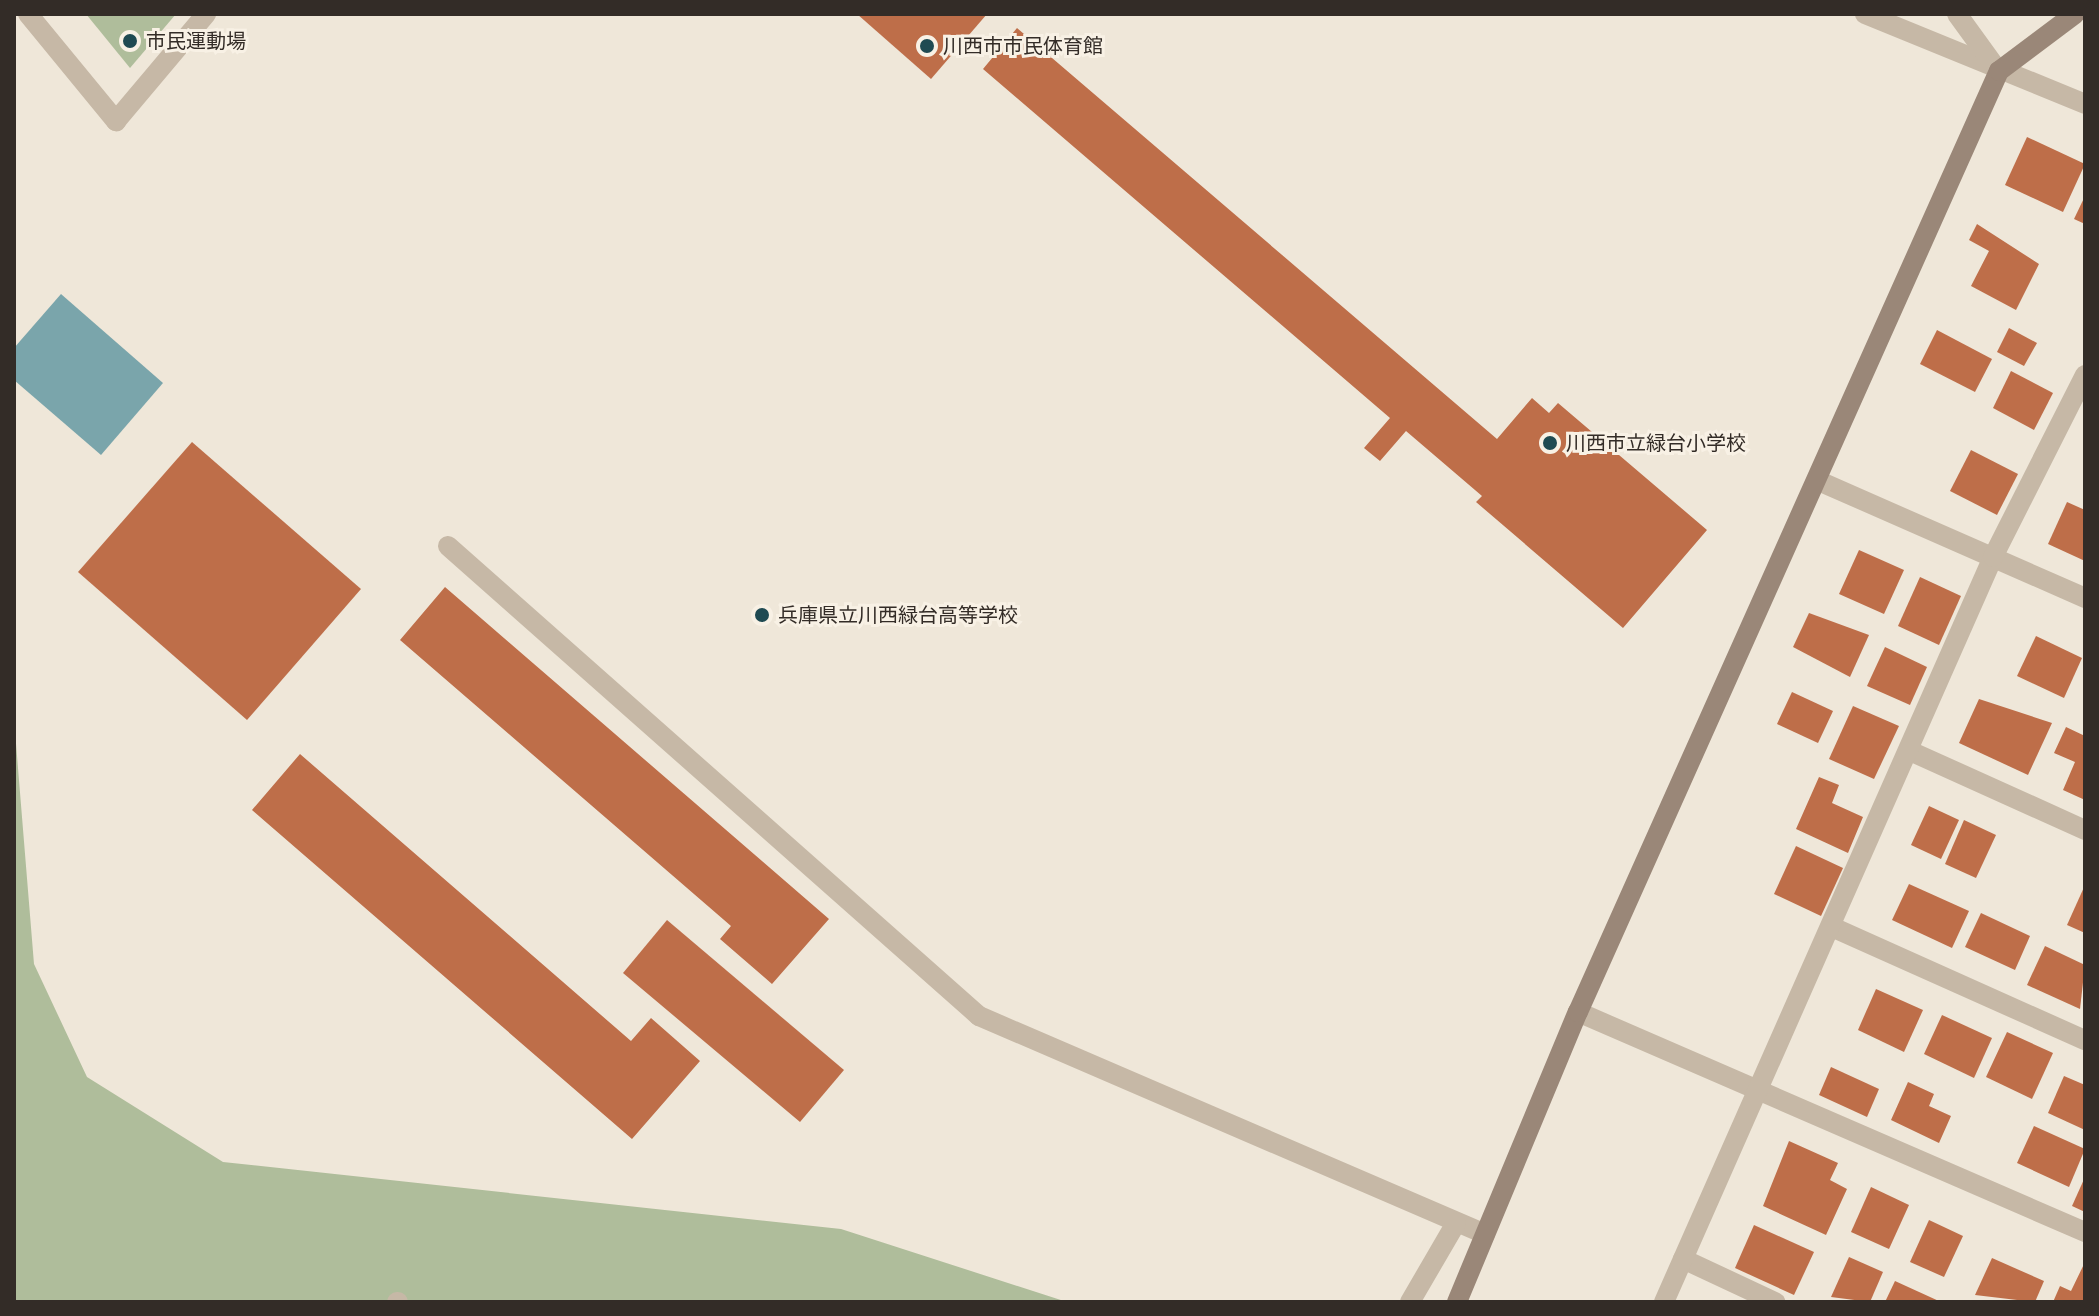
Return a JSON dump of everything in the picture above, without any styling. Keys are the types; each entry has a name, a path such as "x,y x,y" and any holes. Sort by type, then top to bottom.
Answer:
{"street":[{"path":"28,14 116,121 206,14"},
{"path":"1865,14 2085,104"},
{"path":"1957,14 1999,71"},
{"path":"1457,1302 1578,1012 1821,482 1999,71 2075,14"},
{"path":"1664,1302 1910,751 1993,557 2085,375"},
{"path":"1821,482 2085,598"},
{"path":"448,546 979,1016 1485,1234"},
{"path":"1910,751 2085,830"},
{"path":"1832,927 2085,1040"},
{"path":"1578,1012 1760,1086 2085,1232"},
{"path":"1410,1302 1456,1223"},
{"path":"1683,1259 1775,1302"}],"green space":[{"name":"市民運動場","path":"86,14 176,14 130,68"},
{"path":"14,719 34,964 87,1077 223,1162 841,1229 1067,1302 14,1302"}],"water":[{"path":"61,294 163,383 101,455 14,380 14,348"}],"building":[{"name":"川西市市民体育館","path":"857,14 987,14 931,79"},
{"path":"1017,28 1497,439 1532,398 1549,413 1558,403 1707,530 1623,628 1476,502 1482,496 1406,431 1380,461 1364,448 1390,418 983,69"},
{"path":"2027,137 2085,164 2063,212 2005,185"},
{"path":"2085,196 2085,224 2074,219"},
{"path":"1977,224 2039,264 2016,310 1971,286 1989,251 1969,240"},
{"path":"2009,328 2037,343 2024,366 1997,352"},
{"path":"1937,330 1992,359 1975,392 1920,364"},
{"path":"2011,371 2053,393 2034,430 1993,408"},
{"path":"192,442 361,589 247,720 78,572"},
{"path":"1971,450 2018,474 1997,515 1950,491"},
{"path":"2067,502 2085,510 2085,561 2048,544"},
{"path":"1859,550 1904,570 1884,614 1839,594"},
{"path":"1920,577 1961,596 1939,645 1898,626"},
{"path":"445,587 829,919 772,984 720,939 731,926 400,640"},
{"path":"1809,613 1869,635 1850,677 1793,647"},
{"path":"2036,636 2082,658 2064,698 2017,676"},
{"path":"1885,647 1927,667 1910,705 1867,686"},
{"path":"1792,692 1833,711 1818,743 1777,724"},
{"path":"1979,699 2052,723 2028,775 1959,743"},
{"path":"1853,706 1899,726 1874,779 1829,759"},
{"path":"2066,727 2085,736 2085,800 2063,790 2075,762 2054,753"},
{"path":"300,754 631,1041 651,1018 700,1061 632,1139 252,810"},
{"path":"1819,777 1839,785 1832,803 1863,817 1848,853 1796,829"},
{"path":"1929,806 1959,820 1941,859 1911,845"},
{"path":"1964,820 1996,835 1976,878 1945,864"},
{"path":"1796,846 1843,868 1821,916 1774,894"},
{"path":"1909,884 1969,911 1952,948 1892,920"},
{"path":"2085,885 2085,933 2067,925"},
{"path":"1981,913 2030,936 2015,970 1965,947"},
{"path":"667,920 844,1070 800,1122 623,973"},
{"path":"2045,946 2085,965 2080,1009 2027,985"},
{"path":"1876,989 1923,1010 1904,1052 1858,1030"},
{"path":"1942,1015 1992,1038 1974,1078 1924,1054"},
{"path":"2007,1032 2053,1053 2032,1099 1986,1077"},
{"path":"1831,1067 1879,1089 1867,1117 1819,1095"},
{"path":"2064,1076 2085,1085 2085,1130 2048,1113"},
{"path":"1908,1082 1934,1094 1929,1106 1951,1116 1939,1143 1891,1120"},
{"path":"2034,1126 2085,1149 2069,1187 2017,1163"},
{"path":"1789,1141 1838,1163 1830,1180 1847,1189 1826,1235 1763,1206"},
{"path":"2085,1177 2085,1212 2072,1206"},
{"path":"1871,1187 1909,1205 1889,1249 1851,1232"},
{"path":"1929,1220 1963,1236 1944,1277 1910,1262"},
{"path":"1754,1225 1814,1252 1794,1295 1735,1268"},
{"path":"1849,1257 1883,1272 1870,1302 1831,1297"},
{"path":"1992,1258 2044,1281 2035,1302 1975,1295"},
{"path":"2085,1262 2085,1302 2053,1302 2060,1286 2071,1291"},
{"path":"1895,1281 1941,1302 1885,1302"}],"place":[{"name":"市民運動場","path":"130,41"},
{"name":"川西市市民体育館","path":"927,46"},
{"name":"川西市立緑台小学校","path":"1550,443"},
{"name":"兵庫県立川西緑台高等学校","path":"762,615"}]}
